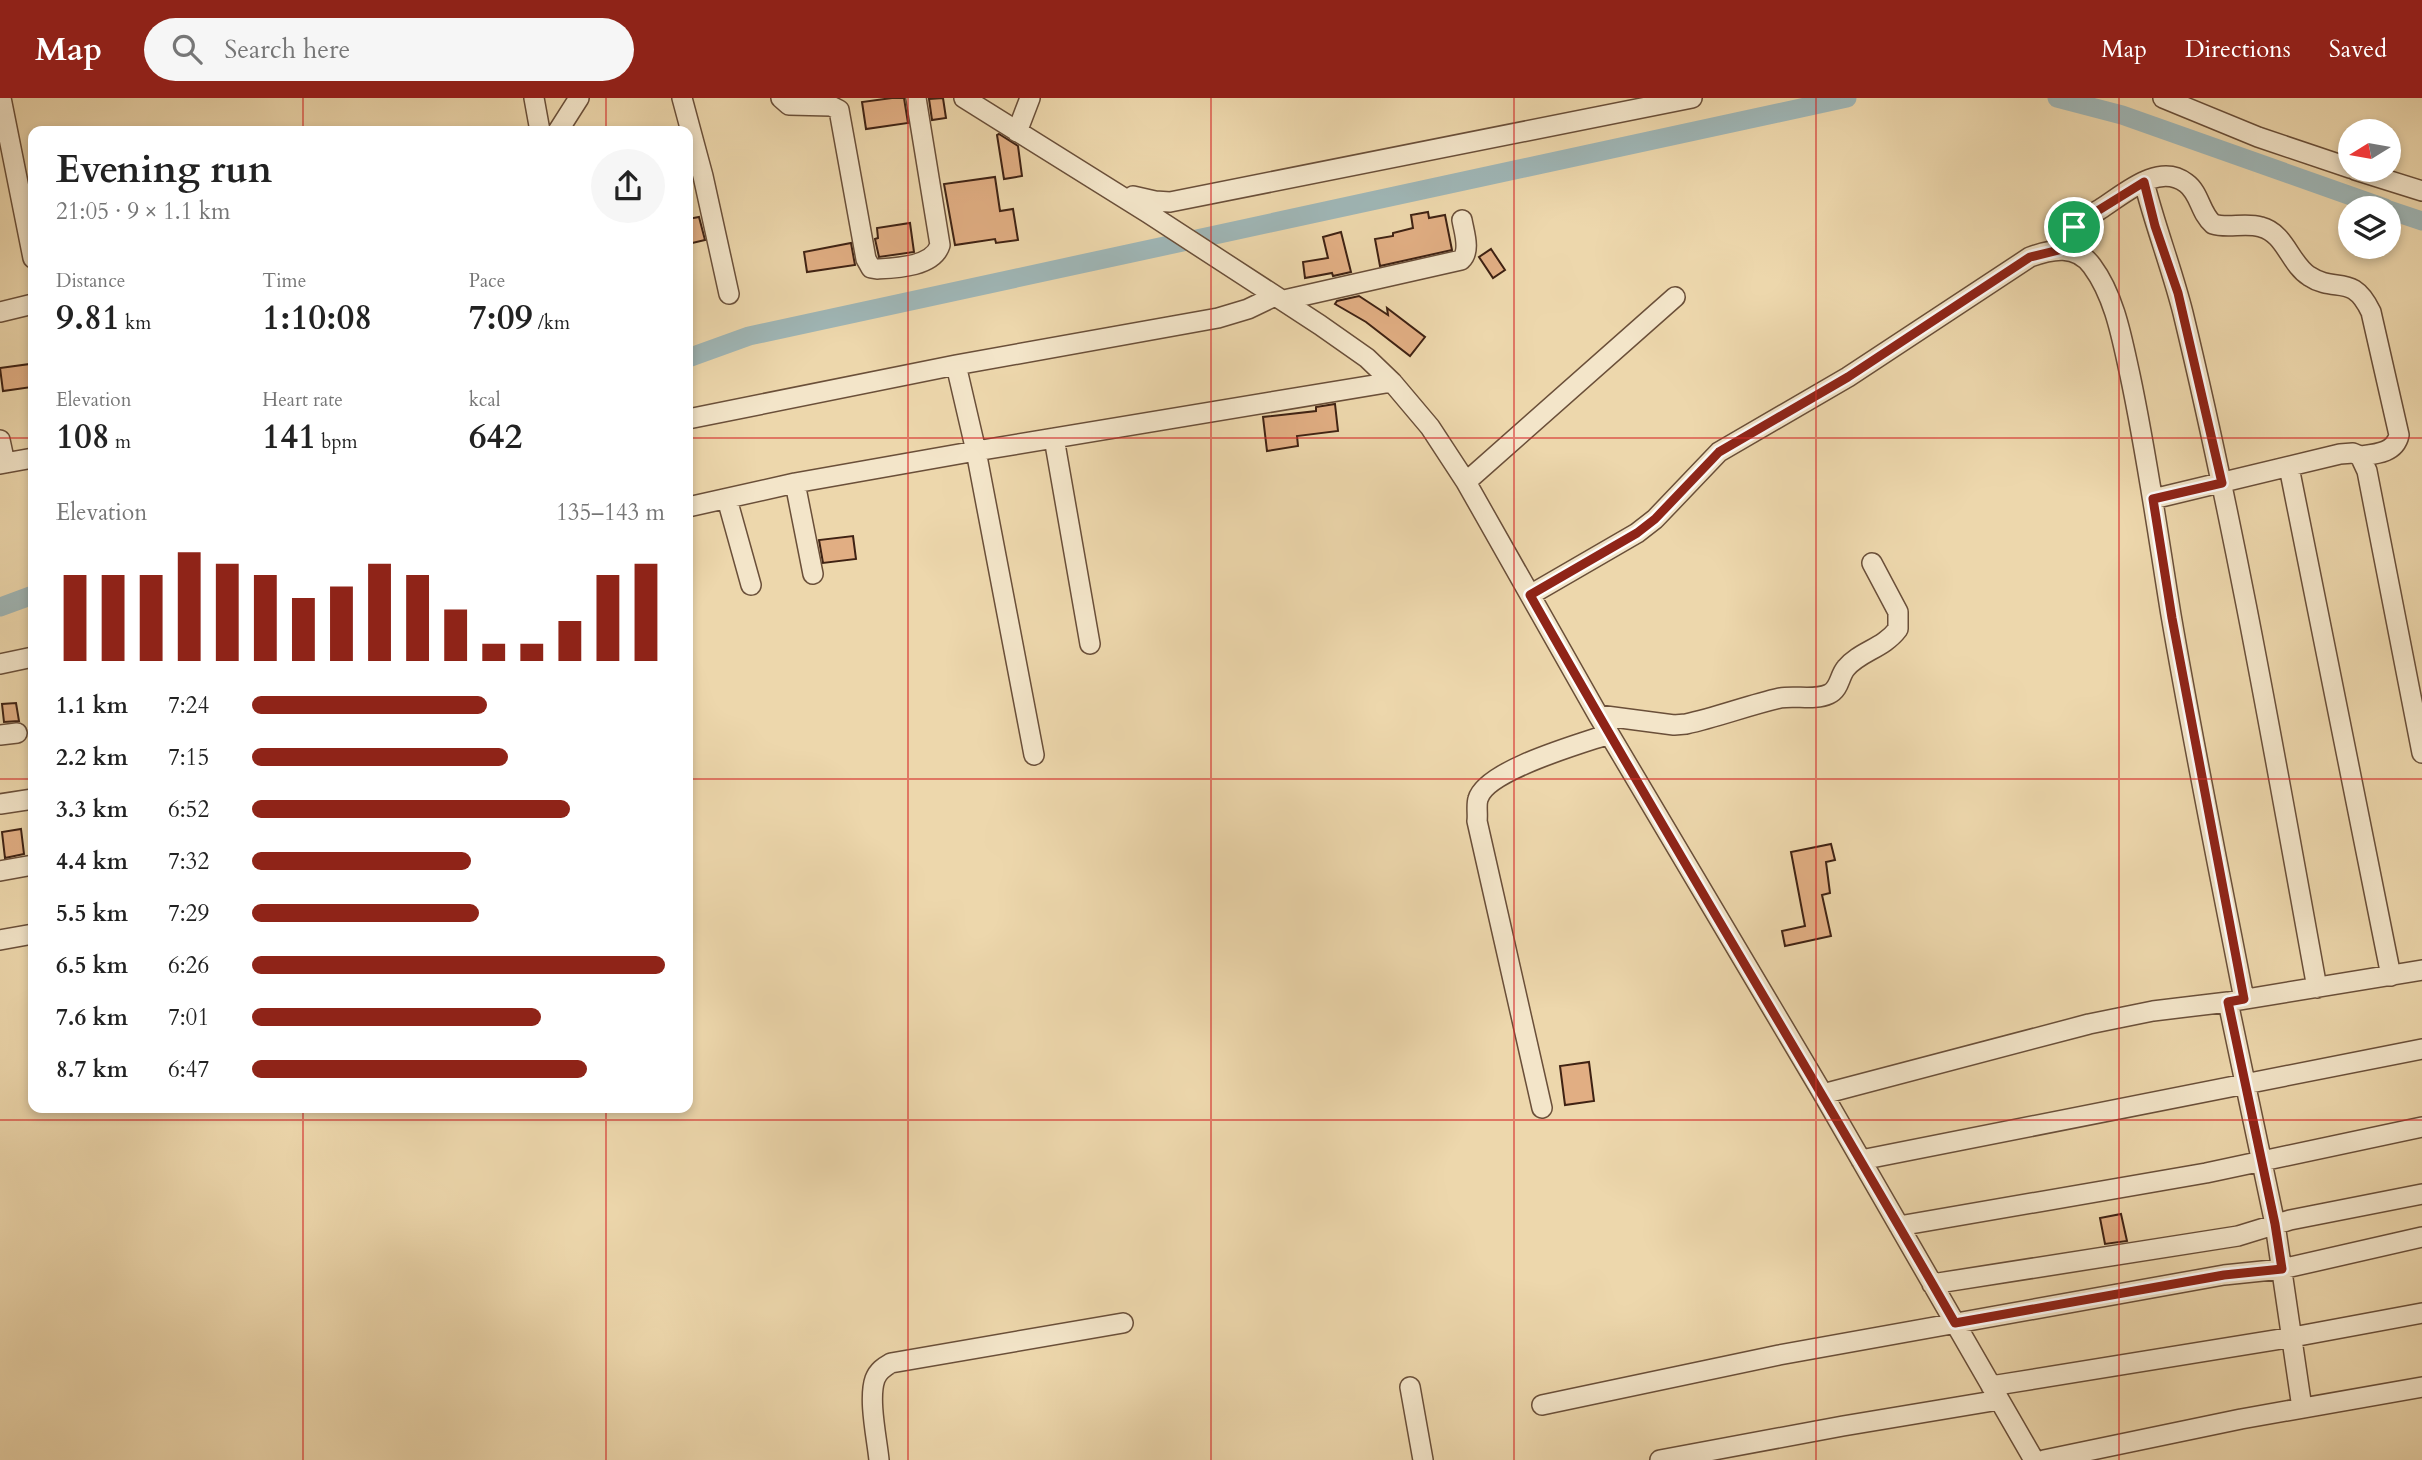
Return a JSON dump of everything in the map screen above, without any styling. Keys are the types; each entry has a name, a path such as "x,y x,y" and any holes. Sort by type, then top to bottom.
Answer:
{"street":[{"path":"1,98 28,233"},
{"path":"534,98 539,126"},
{"path":"561,126 579,98"},
{"path":"682,98 689,126"},
{"path":"781,98 789,105 831,106 839,110 866,259 871,268 877,269 930,259 940,246 916,98"},
{"path":"964,98 1213,254 1367,358 1392,382 1430,427 1466,482 1609,734 1823,1094 2034,1460"},
{"path":"1017,132 1030,98"},
{"path":"1111,190 1170,202 1692,98"},
{"path":"2163,98 2258,137 2338,164"},
{"path":"693,139 729,294"},
{"path":"2059,250 2078,223 2144,182 2161,177 2175,178 2186,183 2196,194 2208,220 2213,224 2261,227 2272,232 2306,275 2349,286 2365,300 2375,324 2399,435 2397,442 2388,450 2361,456 2353,453 2340,454 2153,499"},
{"path":"2144,182 2155,226 2181,303 2222,483 2263,687 2317,988"},
{"path":"2394,182 2422,191"},
{"path":"693,418 956,365 1218,318 1279,298 1461,260 1466,249 1462,220"},
{"path":"1530,595 1637,533 1655,519 1719,452 1848,377 2030,257 2059,250 2080,254 2091,264 2107,295 2124,348 2138,413 2236,1001 2246,1085 2275,1224 2302,1408"},
{"path":"1466,482 1675,297"},
{"path":"0,312 28,305"},
{"path":"956,365 976,451 1034,755"},
{"path":"693,506 795,483 1392,382"},
{"path":"1054,438 1090,644"},
{"path":"0,440 2,464 28,459"},
{"path":"2361,456 2367,471 2422,753"},
{"path":"2289,467 2391,976"},
{"path":"795,483 813,573"},
{"path":"727,499 751,585"},
{"path":"1598,715 1674,725 1686,724 1782,698 1831,693 1849,664 1884,644 1898,629 1898,612 1872,563"},
{"path":"0,664 28,658"},
{"path":"1542,1108 1478,821 1478,798 1488,783 1508,770 1609,734"},
{"path":"0,804 28,800"},
{"path":"0,871 28,866"},
{"path":"0,940 28,935"},
{"path":"1823,1094 2089,1024 2422,970"},
{"path":"1861,1160 2422,1049"},
{"path":"1899,1226 2262,1163 2422,1127"},
{"path":"1932,1284 2238,1236 2275,1224 2422,1194"},
{"path":"1542,1405 1779,1355 2224,1275 2282,1269 2422,1237"},
{"path":"1660,1460 1713,1455 1995,1393 2422,1313"},
{"path":"879,1460 873,1392 875,1378 881,1369 891,1363 1123,1323"},
{"path":"1410,1387 1423,1460"},
{"path":"2044,1460 2302,1408 2422,1387"}],"building":[{"path":"904,98 908,123 866,129 862,102"},
{"path":"943,98 946,118 932,120 929,99"},
{"path":"999,134 1018,146 1022,176 1004,179"},
{"path":"995,177 1000,211 1013,209 1018,240 996,243 995,239 955,245 944,184"},
{"path":"1428,212 1429,218 1445,215 1452,250 1380,266 1375,239 1393,236 1393,233 1413,228 1411,215"},
{"path":"699,217 705,240 693,243 693,218"},
{"path":"910,223 914,252 879,257 875,239 878,238 877,228"},
{"path":"1341,232 1351,272 1305,278 1303,262 1328,258 1323,237"},
{"path":"851,243 855,265 807,272 804,252"},
{"path":"1491,249 1505,270 1493,278 1479,257"},
{"path":"1359,296 1388,315 1387,308 1425,337 1410,356 1366,322 1335,304 1337,301"},
{"path":"28,364 28,388 3,391 0,368"},
{"path":"1335,404 1338,431 1297,436 1298,446 1267,451 1263,417 1316,411 1316,407"},
{"path":"853,536 856,559 823,563 819,540"},
{"path":"16,703 19,721 4,722 2,704"},
{"path":"21,829 24,854 5,858 2,832"},
{"path":"1831,844 1835,860 1826,862 1830,893 1822,895 1831,936 1785,946 1782,931 1805,926 1791,852"},
{"path":"1589,1062 1594,1101 1565,1105 1560,1066"},
{"path":"2121,1214 2127,1241 2105,1244 2100,1218"}],"waterway":[{"path":"693,356 749,336 1847,98"},
{"path":"2057,98 2122,115 2351,196"},
{"path":"2401,214 2422,221"},
{"path":"0,607 28,597"}],"route":[{"path":"2144,182 2155,226 2178,293 2222,483 2153,499 2172,618 2244,999 2228,1002 2282,1269 2246,1271 1955,1323 1530,595 1637,533 1655,519 1719,452 1848,377 2030,257 2048,250 2059,250 2074,227 2144,182"}]}
